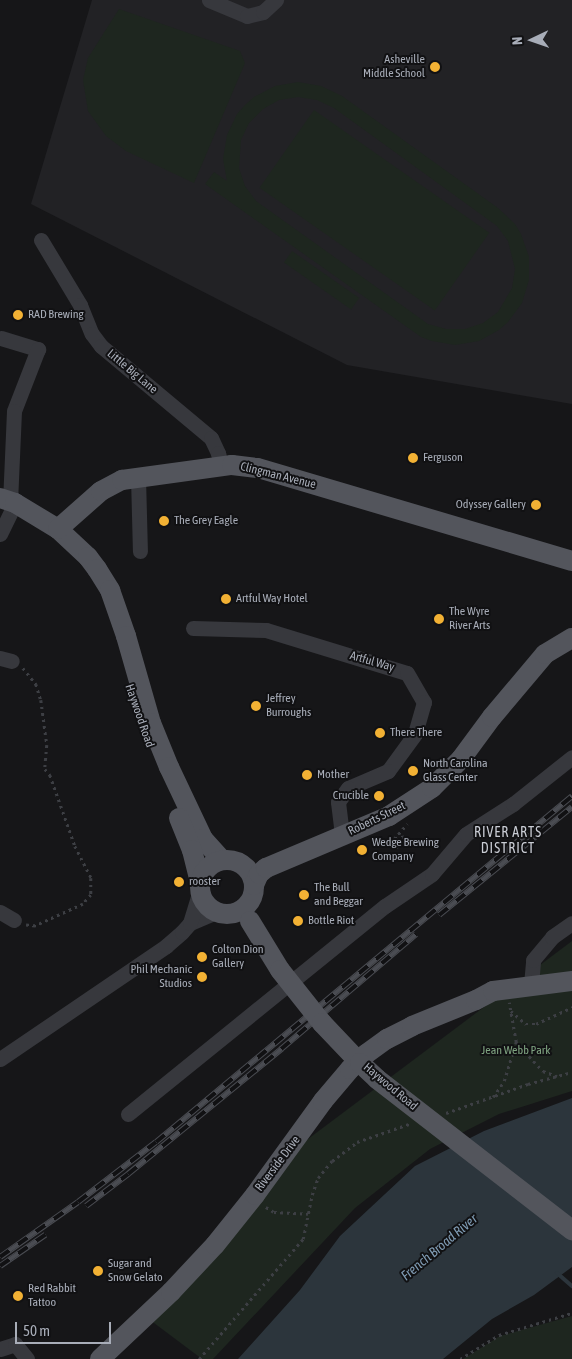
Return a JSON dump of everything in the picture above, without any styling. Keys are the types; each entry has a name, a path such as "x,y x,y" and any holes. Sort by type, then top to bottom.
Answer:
{"main road":[{"name":"Clingman Avenue","path":"58,529 101,490 122,480 221,466 244,466 258,468 572,562"},
{"path":"9,501 58,529"},
{"name":"Haywood Road","path":"58,529 78,550 88,557 110,590 126,636 146,724 191,845 200,886"},
{"name":"Roberts Street","path":"245,866 266,868 389,816 432,788 461,759 492,717 545,654 572,638"},
{"name":"Haywood Road","path":"146,724 203,838 222,860"},
{"path":"254,885 252,875 245,866 230,859 222,860 208,868 200,886 205,903 216,912 247,915 254,885 259,874 266,868"},
{"name":"Haywood Road","path":"247,915 280,970 322,1023 360,1063 572,1230"},
{"name":"Riverside Drive","path":"100,1359 164,1299 215,1245 350,1069 387,1039 436,1015 476,1000 493,991 572,981"},
{"name":"Riverside Drive","path":"476,1000 509,1005 572,993"}],"street":[{"path":"209,0 247,16 263,12 276,0"},
{"name":"Little Big Lane","path":"41,240 101,346 211,438 218,452 221,466"},
{"path":"0,533 9,501 14,411 38,350 1,338"},
{"path":"138,477 140,551"},
{"name":"Artful Way","path":"193,628 266,630 407,673 424,702 415,734 388,771 348,788 338,802 342,836"},
{"path":"128,1114 385,906 432,874 466,834 513,804 572,756"},
{"path":"190,922 200,886"},
{"path":"0,912 14,920"},
{"path":"0,1059 166,946 190,922 216,912"},
{"path":"531,985 533,960 552,938 572,923"},
{"path":"0,1349 15,1344 27,1359"}],"path":[{"path":"6,659 27,670 36,684 41,700 47,745 45,769 50,776 68,822 75,846 91,878 92,895 83,904 34,926 17,924 14,920"},
{"path":"396,848 404,837 394,839 405,828"},
{"path":"509,1005 526,1024 536,1024 572,1007"},
{"path":"493,1097 504,1081 516,1042 509,1005"},
{"path":"516,1042 543,1071 558,1076"},
{"path":"443,1114 528,1084 572,1072"},
{"path":"199,1359 303,1239 318,1178 332,1161 357,1142 417,1122"},
{"path":"263,1205 274,1212 308,1214"},
{"path":"460,1359 499,1335 572,1313"}],"shaded area":[{"path":"92,0 572,0 572,404 347,365 31,204"}],"green space":[{"path":"119,9 240,51 245,63 194,183 126,151 106,136 88,111 83,80 88,58"},
{"path":"298,82 321,86 342,96 498,208 515,224 521,234 529,257 529,280 522,303 508,322 499,330 479,341 455,345 421,337 205,184 214,172 227,181 223,159 227,135 237,114 254,97 275,86","holes":["298,97 317,100 334,108 497,226 508,241 515,269 512,288 498,312 483,323 465,329 446,329 428,324 256,201 245,186 239,168 241,140 249,123 263,109 279,100"]},
{"path":"314,110 489,233 435,311 260,188"},
{"path":"292,251 359,298 351,310 284,262"},
{"name":"Jean Webb Park","path":"572,941 572,1091 499,1114 430,1149 355,1208 213,1359 202,1359 146,1317 296,1148"},
{"path":"572,1316 572,1359 463,1359 500,1336"}],"water":[{"name":"French Broad River","path":"572,1098 572,1267 534,1295 492,1319 443,1359 238,1359 300,1290 340,1236 415,1166 484,1131"}],"waterway":[{"path":"557,1273 572,1286"}],"railway":[{"path":"0,1257 78,1202 156,1142 572,796"},
{"path":"439,915 572,807"},
{"path":"86,1206 281,1049 416,934"},
{"path":"0,1266 45,1235"}],"place":[{"name":"Asheville Middle School","path":"435,67"},
{"name":"RAD Brewing","path":"18,315"},
{"name":"Ferguson","path":"413,458"},
{"name":"Odyssey Gallery","path":"536,505"},
{"name":"The Grey Eagle","path":"164,521"},
{"name":"Artful Way Hotel","path":"226,599"},
{"name":"The Wyre River Arts","path":"439,619"},
{"name":"Jeffrey Burroughs","path":"256,706"},
{"name":"There There","path":"380,733"},
{"name":"North Carolina Glass Center","path":"413,771"},
{"name":"Mother","path":"307,775"},
{"name":"Crucible","path":"379,796"},
{"name":"Wedge Brewing Company","path":"362,850"},
{"name":"rooster","path":"179,882"},
{"name":"The Bull and Beggar","path":"304,895"},
{"name":"Bottle Riot","path":"298,921"},
{"name":"Colton Dion Gallery","path":"202,957"},
{"name":"Phil Mechanic Studios","path":"202,977"},
{"name":"Sugar and Snow Gelato","path":"98,1271"},
{"name":"Red Rabbit Tattoo","path":"18,1296"}],"district":[{"name":"RIVER ARTS DISTRICT","path":"508,840"}]}
